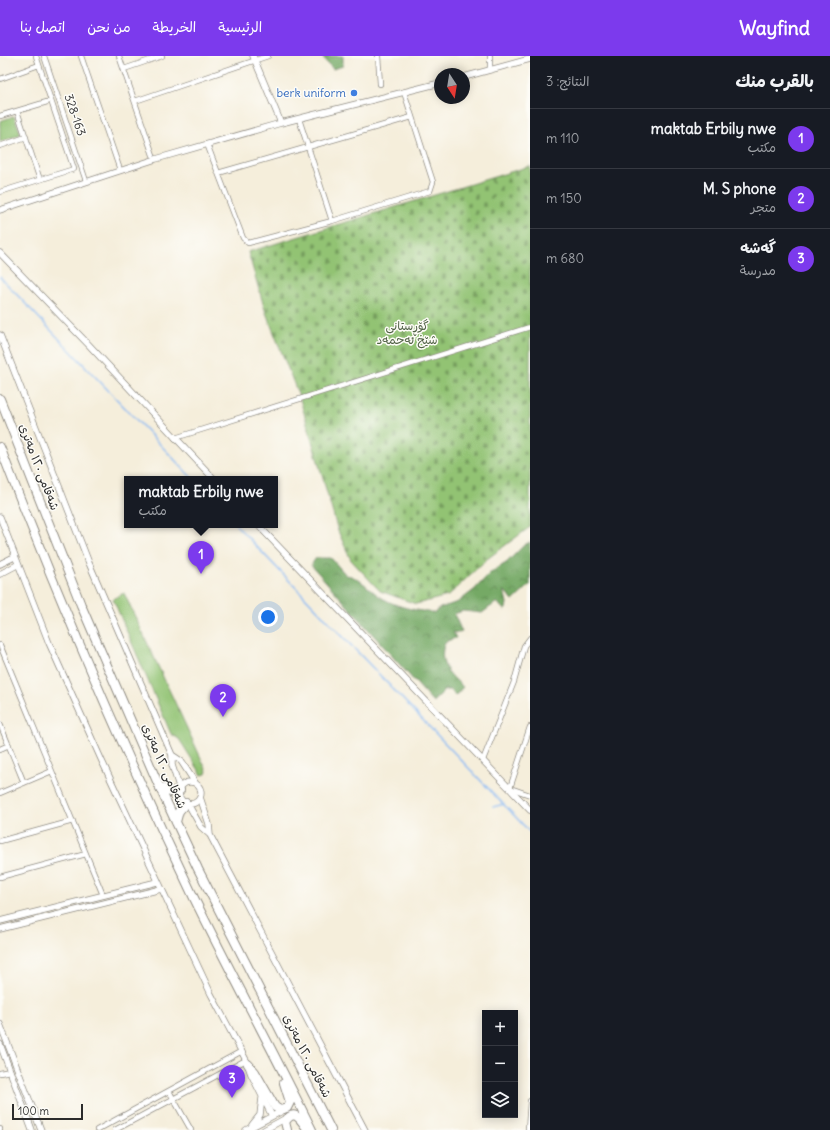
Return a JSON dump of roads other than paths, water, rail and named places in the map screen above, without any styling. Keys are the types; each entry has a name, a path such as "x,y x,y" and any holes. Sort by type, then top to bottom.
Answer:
{"highway":[{"name":"شەقامی ١٢٠ مەتری","path":"0,399 81,605 159,786 331,1130"},
{"path":"0,447 64,608 151,807 195,900 312,1130"},
{"path":"159,786 170,792 180,790"},
{"path":"176,822 179,811 187,804"},
{"path":"271,1048 290,1098 290,1112 285,1122 286,1130"},
{"path":"247,1062 255,1072 275,1107 280,1110 290,1112 308,1130"}],"street":[{"path":"0,192 72,172 74,169 73,162 36,56"},
{"name":"328-163","path":"44,56 86,181"},
{"path":"81,56 120,170"},
{"path":"119,56 154,156"},
{"path":"124,69 162,56"},
{"path":"135,101 254,59 268,56"},
{"path":"378,56 380,84"},
{"path":"490,56 490,70"},
{"path":"254,59 281,123"},
{"path":"470,75 530,59"},
{"path":"0,78 39,65"},
{"path":"0,210 120,170 207,144 281,123 434,84"},
{"path":"207,144 246,243 332,221 430,191 433,182 404,92"},
{"path":"0,116 47,102"},
{"path":"17,111 39,177"},
{"path":"218,173 412,117"},
{"path":"299,119 332,221"},
{"path":"0,146 26,137"},
{"path":"73,162 79,159"},
{"path":"0,253 89,345 211,476"},
{"path":"175,438 530,327"},
{"path":"0,335 89,563 172,755 172,765 180,790 180,797 187,804 201,827 210,836 365,1130"},
{"path":"0,518 52,651 157,882 211,994 242,1051 272,1116"},
{"path":"261,528 530,810"},
{"path":"0,564 14,557"},
{"path":"0,574 18,565"},
{"path":"483,760 514,682 524,646 530,638"},
{"path":"0,645 103,895"},
{"path":"0,724 24,783"},
{"path":"510,788 530,727"},
{"path":"0,749 8,745"},
{"path":"172,755 181,761 201,790 200,797 209,824 210,836"},
{"path":"0,793 52,772"},
{"path":"180,790 183,785 188,782 197,784"},
{"path":"510,788 530,795"},
{"path":"187,804 195,803 200,797"},
{"path":"0,841 73,822"},
{"path":"0,877 86,854"},
{"path":"0,921 157,882"},
{"path":"0,929 161,889"},
{"path":"0,1024 41,1130"},
{"path":"0,1044 32,1130"},
{"path":"97,1130 242,1051"},
{"path":"115,1130 247,1062"},
{"path":"0,1073 10,1071"},
{"path":"169,1091 191,1130"},
{"path":"247,1130 260,1115 262,1096"},
{"path":"528,1130 530,1101"},
{"path":"247,1130 272,1116 290,1112"},
{"path":"264,1130 290,1112"}],"waterway":[{"path":"0,277 190,476"},
{"path":"239,528 530,832"},
{"path":"493,807 504,804"}],"place":[{"name":"berk uniform","path":"354,93"},
{"name":"maktab Erbily nwe","path":"201,574"},
{"name":"M. S phone","path":"223,717"},
{"name":"گەشە","path":"232,1098"}],"park label":[{"name":"گۆڕستانی شێخ ئەحمەد","path":"407,333"}]}
